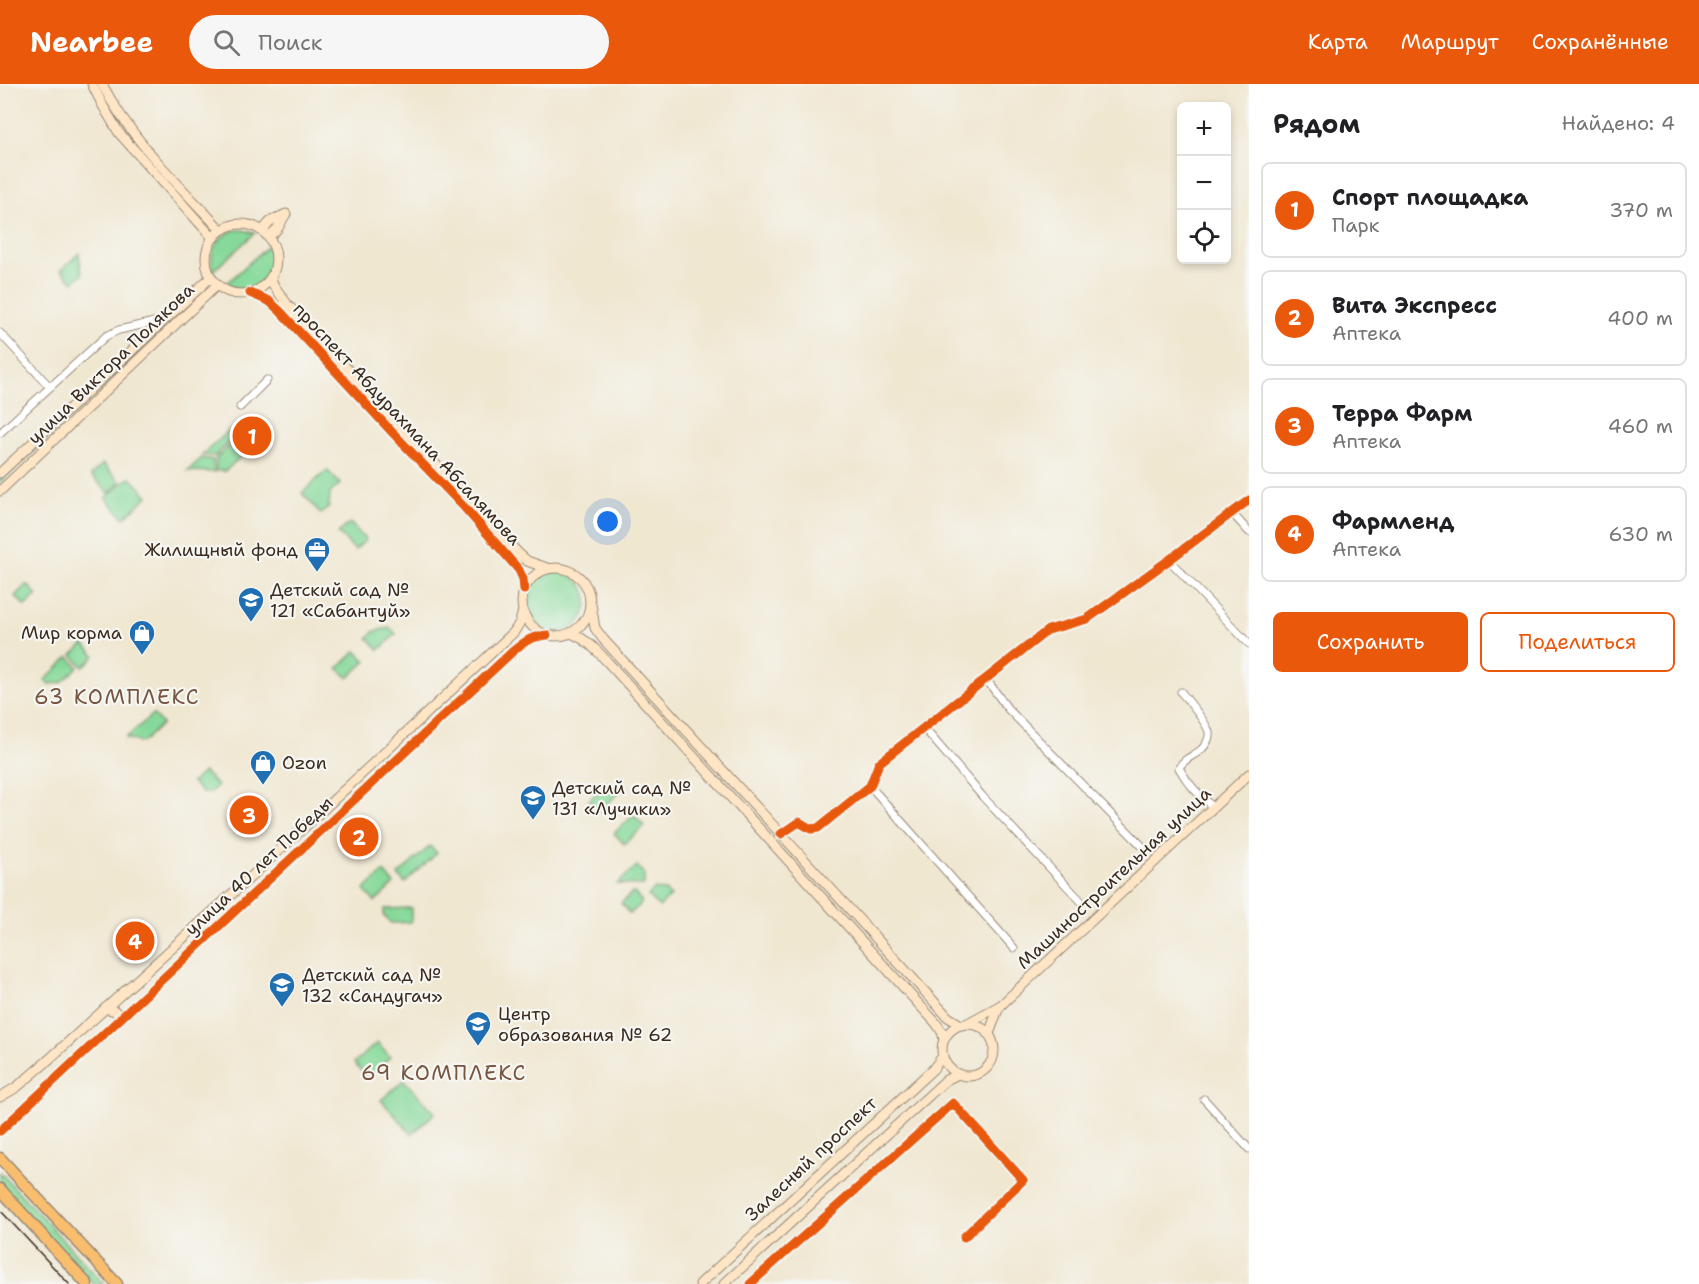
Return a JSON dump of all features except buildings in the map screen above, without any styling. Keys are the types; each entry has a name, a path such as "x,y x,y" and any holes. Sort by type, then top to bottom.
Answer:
{"main road":[{"path":"0,1158 117,1284"},
{"path":"0,1189 87,1284"}],"street":[{"path":"92,84 119,132 213,238"},
{"path":"102,84 111,103 133,134 221,230"},
{"path":"234,224 249,225 265,234 273,244 276,255 275,267 271,279 260,290 250,293 231,293 214,281 207,265 207,248 221,230 234,224"},
{"name":"проспект Абдурахмана Абсалямова","path":"271,279 287,304 519,554 527,561 547,568"},
{"name":"улица Виктора Полякова","path":"0,473 163,320 214,281"},
{"name":"улица Виктора Полякова","path":"0,491 214,281"},
{"name":"проспект Абдурахмана Абсалямова","path":"250,293 269,301 280,311 464,507 519,570 524,590"},
{"path":"0,433 106,336 119,330 163,320"},
{"path":"0,333 50,387"},
{"path":"240,407 267,380"},
{"path":"781,834 799,822 811,829 818,828 870,786 879,763 1048,630 1087,619 1249,500"},
{"path":"1232,513 1249,532"},
{"path":"1169,560 1249,644"},
{"path":"571,633 593,646 936,1023 944,1039 943,1056 951,1070 967,1076 984,1071 993,1057 993,1041 989,1034 978,1026 963,1024 948,1017 603,639 595,628 590,593 586,582 579,574 568,569 547,568 530,580 522,597 523,611 532,626 547,635 563,636 571,633 582,624 589,613 591,604"},
{"name":"улица 40 лет Победы","path":"0,1097 29,1078 253,875 514,632 523,611"},
{"name":"улица 40 лет Победы","path":"0,1131 525,641 547,635"},
{"path":"986,679 1008,710 1144,849"},
{"path":"1181,692 1209,732 1208,741 1202,749 1187,759 1179,768 1200,797 1213,807"},
{"path":"924,728 983,797 1081,901"},
{"name":"Машиностроительная улица","path":"963,1024 1001,1005 1249,774"},
{"path":"870,786 1014,948"},
{"name":"Машиностроительная улица","path":"989,1034 1001,1005"},
{"path":"105,1008 115,1011 118,1022"},
{"path":"944,1039 954,1028 963,1024"},
{"name":"Залесный проспект","path":"700,1284 933,1069 943,1056"},
{"name":"Залесный проспект","path":"724,1284 946,1080 958,1074"},
{"path":"1204,1099 1249,1149"},
{"path":"750,1284 953,1103 1023,1180 964,1237"}],"green space":[{"path":"234,230 255,233 213,271 212,258 215,246 222,237"},
{"path":"269,245 269,266 261,282 246,290 226,284"},
{"path":"79,253 82,274 73,282 61,270"},
{"path":"209,285 211,287 0,482 0,479"},
{"path":"257,421 267,432 247,451 237,440"},
{"path":"230,430 235,435 215,456 202,455"},
{"path":"233,443 243,455 225,471 216,471 216,458"},
{"path":"202,458 213,460 214,472 187,471"},
{"path":"103,464 120,482 109,493 91,475"},
{"path":"327,470 340,484 330,493 329,507 321,514 302,493"},
{"path":"131,478 148,496 124,518 106,498 123,482"},
{"path":"350,523 366,540 355,550 338,533"},
{"path":"557,572 574,577 582,585 587,602 582,619 574,627 557,632 540,627 532,619 527,602 532,585 540,577"},
{"path":"27,584 37,595 25,606 15,596"},
{"path":"390,628 396,634 379,650 368,638 375,631"},
{"path":"84,644 95,656 83,667 72,655"},
{"path":"356,651 366,661 348,678 338,668"},
{"path":"69,657 78,667 61,683 48,684 45,680"},
{"path":"153,714 162,724 142,743 126,738"},
{"path":"204,772 217,786 209,793 202,793 192,782"},
{"path":"609,782 619,793 599,811 589,800"},
{"path":"634,815 644,826 624,844 614,833"},
{"path":"430,846 437,853 405,883 398,875"},
{"path":"637,866 644,874 644,885 617,884"},
{"path":"384,872 394,884 375,902 364,890"},
{"path":"655,889 665,891 671,896 659,907 648,896"},
{"path":"632,893 641,900 641,904 630,914 621,903"},
{"path":"411,908 411,922 391,923 384,916 384,909"},
{"path":"377,1043 390,1057 368,1078 354,1063"},
{"path":"404,1080 435,1113 412,1134 381,1100"},
{"path":"0,1172 104,1284 94,1284 0,1185"}],"tram line":[{"path":"0,1210 69,1284"}],"cycle path":[{"path":"250,293 269,301 280,311 464,507 519,570 524,590"},
{"path":"781,834 799,822 811,829 818,828 870,786 879,763 1048,630 1087,619 1249,500"},
{"path":"0,1131 512,652 528,640 547,635"},
{"path":"750,1284 953,1103 1023,1180 964,1237"}],"place":[{"name":"Спорт площадка","path":"252,436"},
{"name":"Жилищный фонд","path":"317,573"},
{"name":"Детский сад № 121 «Сабантуй»","path":"251,623"},
{"name":"Мир корма","path":"142,656"},
{"name":"Ozon","path":"263,786"},
{"name":"Терра Фарм","path":"249,815"},
{"name":"Детский сад № 131 «Лучики»","path":"533,821"},
{"name":"Вита Экспресс","path":"359,837"},
{"name":"Фармленд","path":"135,941"},
{"name":"Детский сад № 132 «Сандугач»","path":"282,1008"},
{"name":"Центр образования № 62","path":"478,1047"}],"district":[{"name":"63 КОМПЛЕКС","path":"117,697"},
{"name":"69 КОМПЛЕКС","path":"444,1073"}]}
